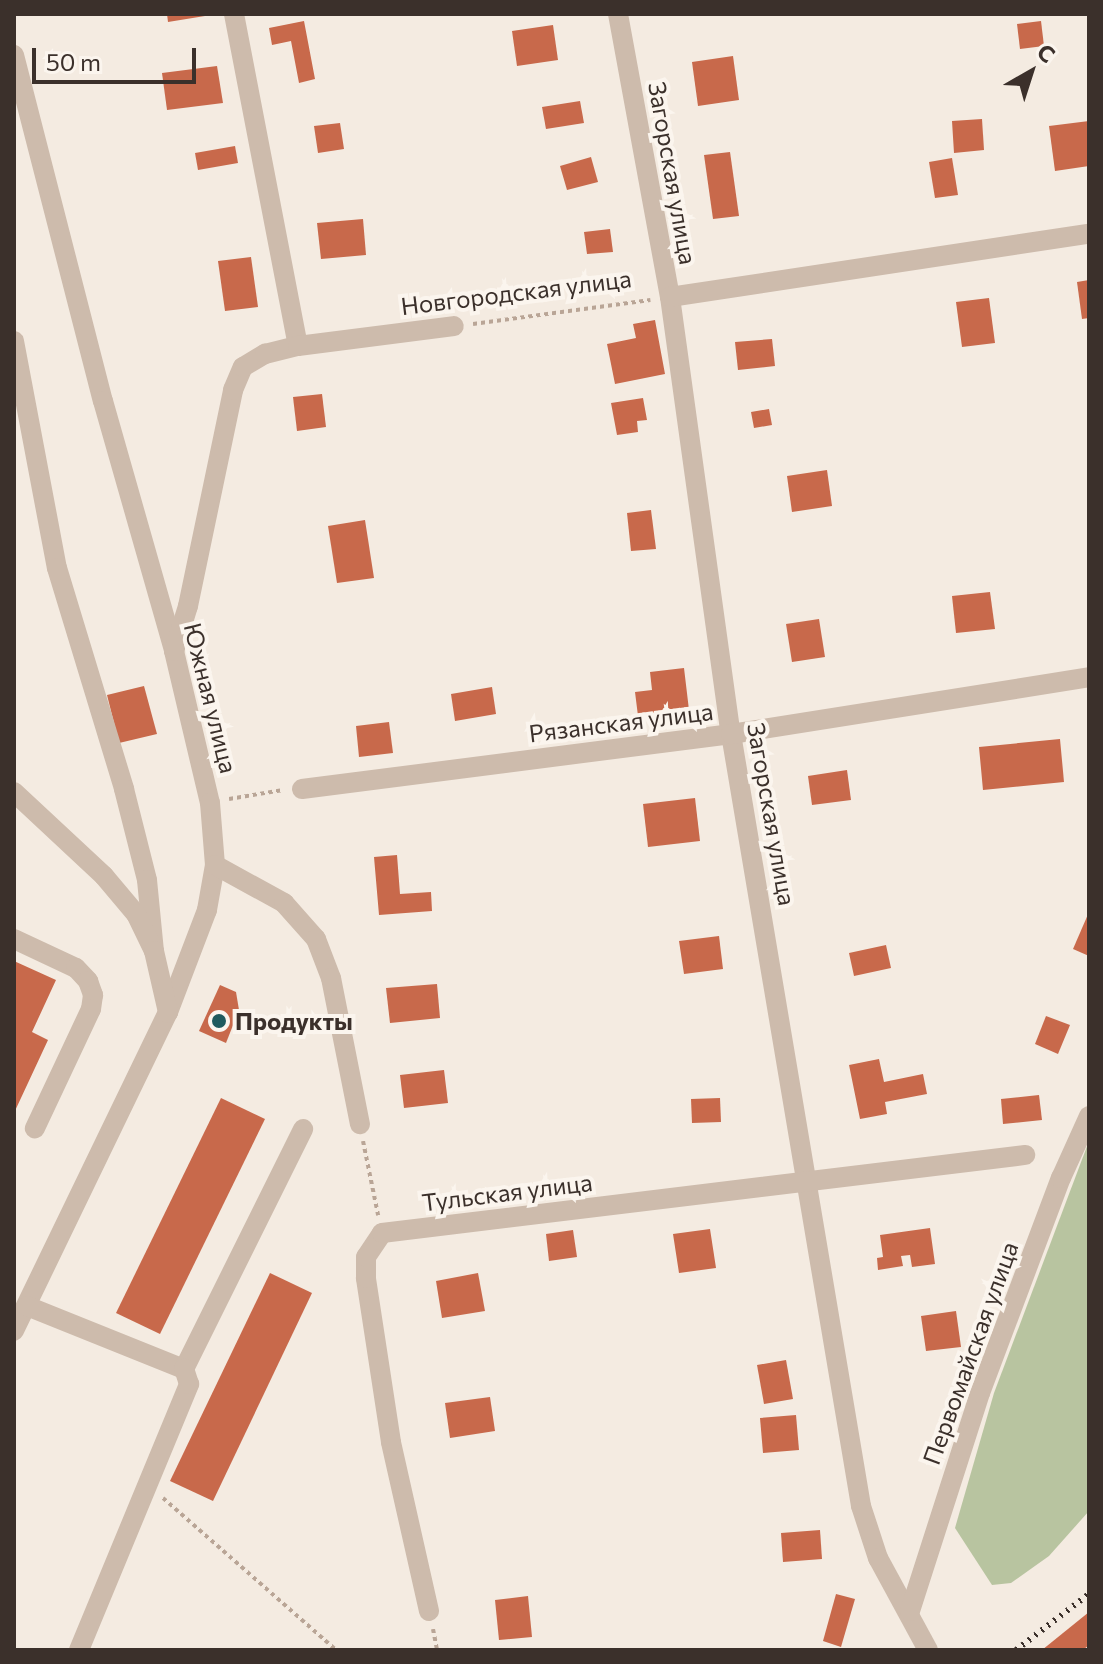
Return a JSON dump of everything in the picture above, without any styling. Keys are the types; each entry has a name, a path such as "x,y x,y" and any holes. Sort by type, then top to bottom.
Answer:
{"street":[{"path":"234,14 298,346"},
{"name":"Загорская улица","path":"618,14 670,297 731,734 861,1506 878,1558 910,1611 928,1650"},
{"name":"Южная улица","path":"14,55 103,401 174,651 210,803 215,865 207,910 168,1012 14,1331"},
{"path":"670,297 1089,234"},
{"name":"Новгородская улица","path":"174,651 188,606 233,390 243,367 265,354 298,346 454,326"},
{"path":"14,341 57,568 124,789 147,880 154,951 168,1012"},
{"name":"Рязанская улица","path":"302,789 731,734 1089,677"},
{"path":"14,792 104,876 136,914 154,951"},
{"path":"215,865 284,903 316,939 331,978 360,1124"},
{"path":"14,939 76,968 88,981 93,995 91,1009 35,1128"},
{"name":"Первомайская улица","path":"910,1611 980,1393 1061,1178 1089,1116"},
{"path":"79,1650 189,1384 184,1369 303,1129"},
{"name":"Тульская улица","path":"382,1233 1025,1155"},
{"path":"382,1233 366,1257 366,1278 391,1442 429,1611"},
{"path":"27,1306 184,1369"}],"path":[{"name":"Новгородская улица","path":"454,326 670,297"},
{"path":"210,803 259,792 302,789"},
{"path":"360,1124 382,1233"},
{"path":"148,1485 336,1650"}],"green space":[{"path":"1089,1141 1089,1511 1049,1556 1011,1583 992,1585 955,1528 994,1393"}],"building":[{"path":"167,14 205,14 205,16 168,22"},
{"path":"304,21 315,79 299,83 291,41 272,45 269,28"},
{"path":"1041,21 1044,46 1020,49 1017,24"},
{"path":"553,25 558,60 517,66 512,31"},
{"path":"733,56 739,100 698,106 692,62"},
{"path":"217,66 223,103 167,110 162,73"},
{"path":"580,101 584,123 546,129 542,107"},
{"path":"982,119 984,150 954,153 952,121"},
{"path":"1089,121 1089,166 1055,171 1049,126"},
{"path":"340,123 344,149 318,153 314,126"},
{"path":"235,146 238,163 198,170 195,153"},
{"path":"730,152 739,216 713,219 704,155"},
{"path":"591,157 598,182 567,190 560,166"},
{"path":"952,158 958,195 935,198 929,162"},
{"path":"363,219 366,255 321,259 317,223"},
{"path":"610,229 613,252 587,254 584,232"},
{"path":"251,257 258,307 225,311 218,261"},
{"path":"1089,280 1089,318 1082,319 1077,282"},
{"path":"989,298 995,343 962,347 956,302"},
{"path":"655,320 665,374 615,384 607,344 636,338 633,324"},
{"path":"772,339 775,366 738,370 735,342"},
{"path":"322,394 326,427 297,431 293,397"},
{"path":"643,398 647,420 637,421 638,432 617,435 611,403"},
{"path":"769,409 772,425 754,428 751,412"},
{"path":"827,470 832,506 792,512 787,476"},
{"path":"651,510 656,549 631,551 627,513"},
{"path":"365,520 374,578 337,583 328,526"},
{"path":"990,592 995,629 956,633 952,596"},
{"path":"819,619 825,657 792,662 786,624"},
{"path":"684,668 689,710 638,716 635,692 652,690 650,672"},
{"path":"144,686 157,734 119,743 107,695"},
{"path":"492,687 496,714 455,721 451,694"},
{"path":"389,722 393,753 359,757 356,726"},
{"path":"1060,739 1064,782 983,790 979,747"},
{"path":"847,770 851,800 812,805 808,776"},
{"path":"695,798 700,841 648,847 643,804"},
{"path":"397,855 400,894 431,892 432,911 379,915 374,857"},
{"path":"1089,912 1089,956 1073,949"},
{"path":"719,936 723,969 684,974 679,941"},
{"path":"886,945 891,968 854,976 849,953"},
{"path":"14,961 56,980 32,1032 48,1040 14,1113"},
{"path":"437,984 440,1018 390,1023 386,988"},
{"name":"Продукты","path":"220,985 236,992 239,1010 226,1043 199,1031"},
{"path":"1046,1016 1070,1025 1058,1054 1035,1044"},
{"path":"879,1059 884,1082 923,1074 927,1094 885,1102 887,1114 860,1119 849,1065"},
{"path":"444,1070 448,1103 404,1108 400,1075"},
{"path":"1039,1095 1042,1120 1003,1124 1001,1099"},
{"path":"221,1098 265,1119 160,1334 116,1313"},
{"path":"720,1098 721,1122 692,1123 691,1099"},
{"path":"930,1228 935,1264 912,1267 910,1255 901,1256 903,1266 878,1270 877,1258 883,1257 880,1235"},
{"path":"710,1229 716,1268 679,1273 673,1234"},
{"path":"573,1230 577,1257 549,1261 546,1234"},
{"path":"270,1273 312,1293 213,1501 170,1481"},
{"path":"478,1273 485,1311 442,1318 436,1281"},
{"path":"956,1311 961,1347 926,1351 921,1316"},
{"path":"786,1360 793,1399 764,1404 757,1365"},
{"path":"490,1397 495,1431 450,1438 445,1403"},
{"path":"796,1415 799,1450 763,1453 760,1418"},
{"path":"820,1530 822,1559 783,1562 781,1533"},
{"path":"836,1594 855,1599 841,1647 823,1641"},
{"path":"528,1596 532,1637 499,1640 495,1600"},
{"path":"1089,1612 1089,1645 1083,1650 1042,1650"}],"railway":[{"path":"1016,1650 1089,1594"}],"place":[{"name":"Продукты","path":"219,1021"}]}
